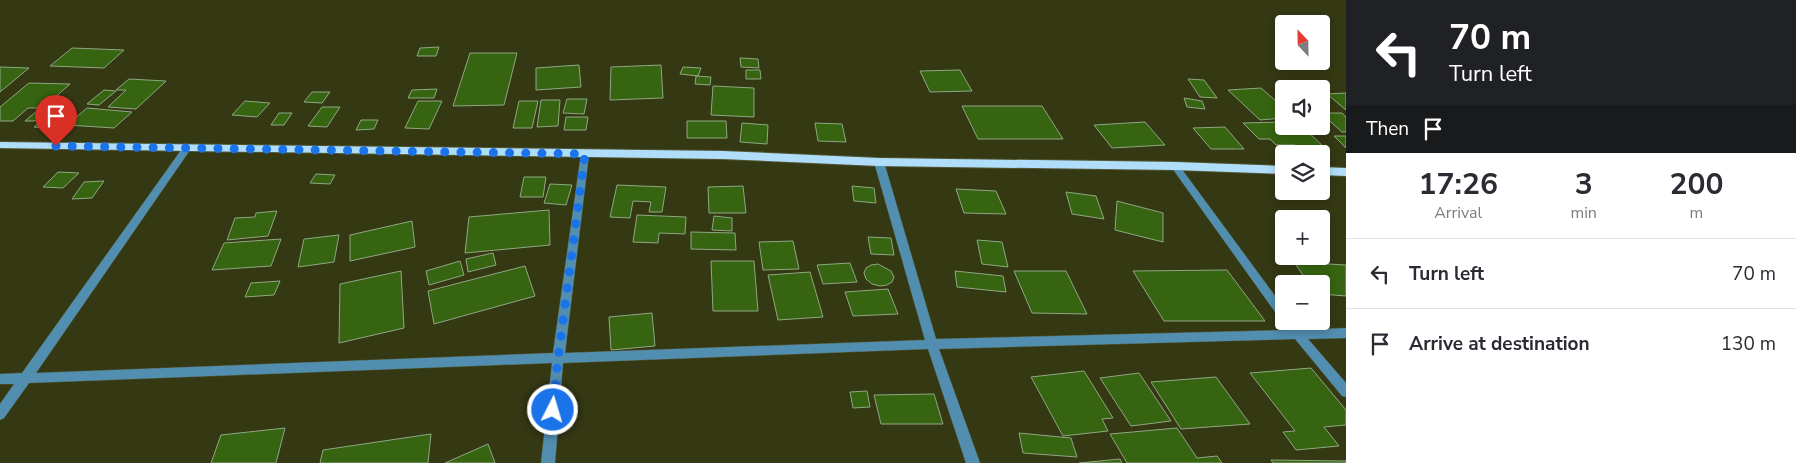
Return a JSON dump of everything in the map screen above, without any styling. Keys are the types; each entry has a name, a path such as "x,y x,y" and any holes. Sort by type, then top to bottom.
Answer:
{"main road":[{"path":"0,145 722,155 879,162 1175,166 1275,170"},
{"path":"1330,171 1346,172"}],"street":[{"path":"0,414 186,148"},
{"path":"548,463 558,358 585,154"},
{"path":"879,162 932,344 972,463"},
{"path":"1175,166 1275,305"},
{"path":"1293,330 1346,392"},
{"path":"0,380 932,344 1346,334"}],"building":[{"path":"439,47 436,56 417,56 420,48"},
{"path":"72,48 124,50 104,68 50,66"},
{"path":"470,53 517,53 504,105 453,106"},
{"path":"740,58 758,59 759,68 741,67"},
{"path":"579,65 581,87 536,90 536,68"},
{"path":"661,65 663,98 610,100 611,67"},
{"path":"0,67 29,68 0,92"},
{"path":"683,67 701,68 698,76 680,74"},
{"path":"746,70 760,70 761,79 746,79"},
{"path":"960,70 972,91 930,92 920,71"},
{"path":"696,76 711,77 710,85 695,84"},
{"path":"129,79 166,81 136,109 108,107 126,90 116,90"},
{"path":"1188,79 1204,80 1217,98 1200,97"},
{"path":"29,83 70,84 43,108 28,108 13,121 0,121 0,107"},
{"path":"713,86 754,88 754,117 711,115"},
{"path":"1261,88 1275,100 1275,119 1260,120 1228,90"},
{"path":"437,89 434,98 408,98 412,90"},
{"path":"104,90 116,91 99,105 87,104"},
{"path":"312,92 330,92 322,103 304,102"},
{"path":"1346,93 1346,110 1330,97 1330,94"},
{"path":"1184,98 1202,101 1205,109 1187,107"},
{"path":"567,99 587,99 584,114 563,113"},
{"path":"541,100 560,100 558,126 537,127"},
{"path":"245,101 270,103 257,117 232,115"},
{"path":"418,101 442,101 429,129 405,128"},
{"path":"519,101 538,101 532,128 513,128"},
{"path":"962,106 1042,106 1063,139 978,139"},
{"path":"322,107 340,107 327,127 308,126"},
{"path":"87,108 132,112 114,128 67,125"},
{"path":"38,110 47,111 35,121 25,121"},
{"path":"279,113 292,113 284,125 271,125"},
{"path":"1330,113 1342,113 1346,117 1346,132 1342,132 1330,121"},
{"path":"49,115 68,117 54,129 34,127"},
{"path":"566,117 588,117 586,130 564,130"},
{"path":"361,120 378,120 374,129 356,130"},
{"path":"687,121 726,121 727,138 687,138"},
{"path":"1145,122 1165,145 1112,148 1094,125"},
{"path":"1275,122 1275,135 1311,135 1322,145 1276,145 1270,139 1259,139 1243,123"},
{"path":"742,123 768,125 767,144 740,142"},
{"path":"815,123 842,124 846,142 818,141"},
{"path":"1225,127 1244,149 1211,149 1193,128"},
{"path":"1334,136 1346,136 1346,148"},
{"path":"58,172 79,173 63,188 43,187"},
{"path":"316,174 335,175 330,184 310,183"},
{"path":"524,177 546,177 543,197 520,197"},
{"path":"104,181 92,198 72,199 84,182"},
{"path":"550,184 572,185 566,205 544,203"},
{"path":"617,185 666,187 662,212 649,212 651,202 633,201 630,218 610,217"},
{"path":"743,186 746,213 709,213 708,187"},
{"path":"852,186 874,188 876,203 854,201"},
{"path":"956,189 996,191 1006,214 964,213"},
{"path":"1066,192 1096,196 1104,219 1072,214"},
{"path":"1117,201 1163,213 1163,242 1115,230"},
{"path":"549,210 550,245 465,253 469,217"},
{"path":"277,211 268,236 227,240 235,218 255,217 256,213"},
{"path":"637,215 686,217 685,234 659,233 658,243 633,242"},
{"path":"714,216 732,218 732,231 712,230"},
{"path":"412,221 415,247 350,261 350,235"},
{"path":"691,232 735,233 736,250 691,249"},
{"path":"339,235 334,262 298,267 304,239"},
{"path":"868,237 891,238 894,255 871,254"},
{"path":"281,239 271,266 212,270 224,243"},
{"path":"977,240 1002,242 1008,267 982,264"},
{"path":"793,241 799,269 763,270 759,242"},
{"path":"493,253 496,265 468,272 466,259"},
{"path":"460,261 464,275 429,285 426,271"},
{"path":"711,261 754,261 758,311 713,311"},
{"path":"850,263 857,282 823,284 817,265"},
{"path":"878,264 891,271 894,277 892,282 887,285 872,284 866,279 864,273 866,268"},
{"path":"1296,265 1346,265 1346,296 1330,295 1330,275 1303,275"},
{"path":"525,266 535,296 434,324 428,291"},
{"path":"1227,270 1265,321 1164,321 1133,271"},
{"path":"401,271 404,328 339,343 340,284"},
{"path":"955,271 1003,276 1006,292 957,287"},
{"path":"1014,271 1066,271 1087,314 1032,313"},
{"path":"810,272 823,317 778,320 768,275"},
{"path":"280,281 274,295 245,297 251,283"},
{"path":"888,289 898,314 853,316 845,292"},
{"path":"652,313 655,346 611,350 609,317"},
{"path":"1311,368 1346,410 1346,425 1324,427 1339,446 1296,450 1283,432 1295,431 1250,373"},
{"path":"1084,371 1113,418 1102,419 1108,431 1063,436 1031,377"},
{"path":"1139,373 1171,421 1131,426 1100,378"},
{"path":"1216,377 1250,424 1181,429 1151,382"},
{"path":"867,391 870,407 853,408 850,392"},
{"path":"934,394 943,424 881,424 874,395"},
{"path":"285,428 276,463 211,463 221,435"},
{"path":"1177,428 1197,458 1217,456 1222,463 1127,463 1110,434"},
{"path":"1019,433 1071,438 1077,457 1023,453"},
{"path":"431,434 428,463 320,463 323,450"},
{"path":"488,444 495,463 445,463"},
{"path":"1120,459 1122,463 1079,463"},
{"path":"1271,460 1346,461 1346,463 1273,463"}],"route":[{"path":"56,146 585,154 553,410"}]}
